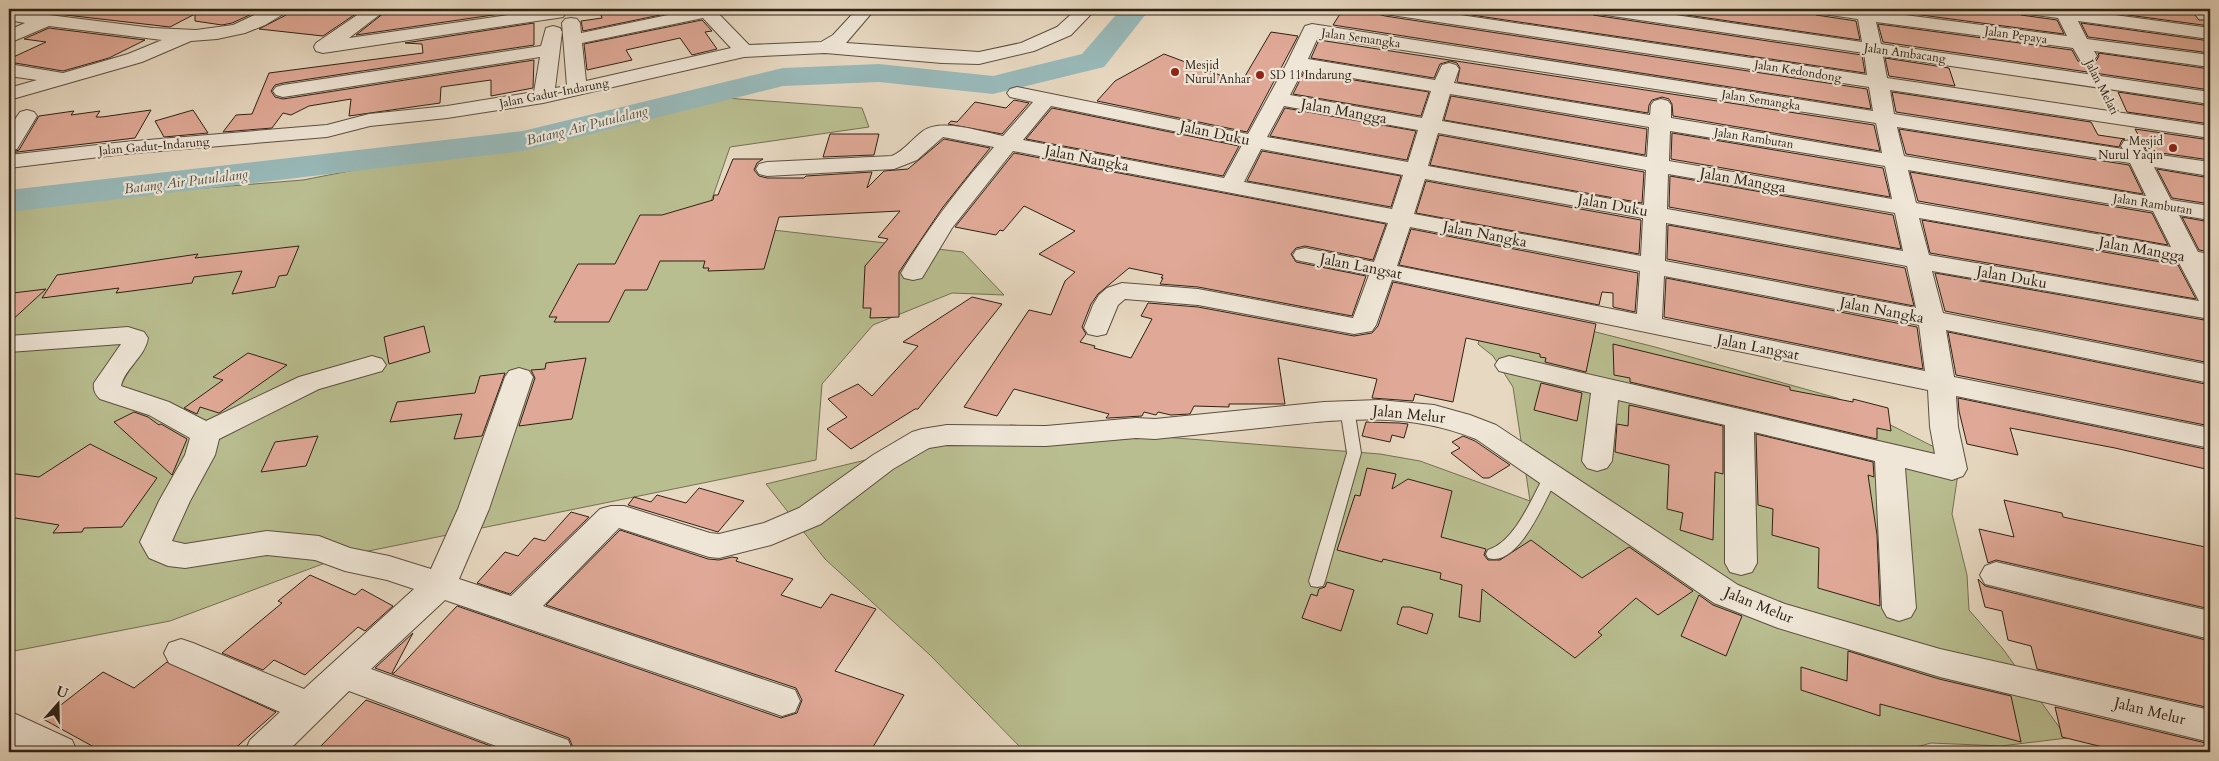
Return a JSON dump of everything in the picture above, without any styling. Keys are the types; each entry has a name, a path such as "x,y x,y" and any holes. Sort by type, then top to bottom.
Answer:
{"street":[{"path":"9,15 48,14 209,28 226,26 258,9"},
{"path":"9,94 67,79 135,58 186,37 234,30 267,17 279,9"},
{"path":"369,40 380,9"},
{"path":"380,9 323,47 369,40 473,16 562,10"},
{"path":"825,47 840,39 866,9"},
{"name":"Jalan Gadut-Indarung","path":"9,162 124,148 313,132 369,120 447,112 543,97 744,51 825,47 942,57 979,58 1027,47 1064,31 1087,9"},
{"name":"Jalan Kedondong","path":"1385,9 1467,15 1664,51 2210,132"},
{"name":"Jalan Ambacang","path":"1599,9 1666,14 1873,49 2210,98"},
{"name":"Jalan Pepaya","path":"1822,9 1865,12 2210,61"},
{"path":"2027,9 2064,11 2210,33"},
{"path":"562,10 572,40 577,89"},
{"path":"543,97 548,79 549,50 562,10"},
{"name":"Jalan Melati","path":"2064,11 2210,299"},
{"path":"572,40 703,12 709,14 744,51"},
{"path":"1509,365 1952,469 1944,428 1941,384 1931,319 1885,119 1865,12"},
{"path":"9,37 48,14 186,37"},
{"path":"1649,325 1666,14"},
{"path":"1097,328 1106,302 1113,294 1122,291 1198,297 1359,326 1363,324 1385,271 1429,126 1467,15"},
{"name":"Jalan Semangka","path":"1297,63 1312,30 2210,169"},
{"path":"282,91 549,50"},
{"path":"1231,185 1297,63"},
{"name":"Jalan Rambutan","path":"1297,63 2210,213"},
{"path":"9,70 67,79"},
{"name":"Jalan Duku","path":"1018,92 1254,141 1656,212 1918,261 2210,310"},
{"path":"913,273 930,241 963,197 1047,98"},
{"name":"Jalan Mangga","path":"1276,99 2210,260"},
{"path":"9,144 27,116"},
{"name":"Jalan Nangka","path":"767,169 894,162 910,156 931,135 942,131 1931,319 2210,374"},
{"name":"Jalan Langsat","path":"1305,255 2210,438"},
{"path":"9,344 133,336 136,340 134,346 108,381 107,389 110,392 143,400 205,434"},
{"path":"205,434 309,383 372,365"},
{"path":"263,752 343,674 440,585 454,559 474,510 518,377"},
{"path":"1597,461 1606,387"},
{"name":"Jalan Melur","path":"516,612 611,518 624,517 709,545 719,546 772,534 810,516 882,462 922,438 948,435 1046,436 1136,428 1155,429 1347,408 1433,414 1466,423 1486,432 1726,594 1778,615 1940,663 2054,688 2210,726"},
{"path":"1740,420 1741,563"},
{"path":"205,434 205,444 161,527 156,542 160,549 168,554 185,556 267,543 319,548 345,559 389,568 782,701"},
{"path":"1889,455 1898,608"},
{"path":"1996,575 2210,625"},
{"path":"181,652 310,708"},
{"path":"343,674 555,752"},
{"path":"9,727 59,752"}],"lane":[{"path":"1317,581 1354,453 1347,408"},
{"path":"1494,554 1504,551 1515,541 1551,476"}],"green space":[{"path":"726,98 862,108 869,127 730,147 704,222 963,252 1004,295 952,293 873,325 822,384 816,460 344,556 170,621 9,652 9,204 303,180"},
{"path":"1489,305 1655,347 1837,398 1960,460 1952,514 1967,575 1969,610 2003,649 2067,738 2001,746 1931,743 1898,752 1025,752 930,655 825,559 766,484 1011,425 1380,454 1420,461 1530,501 1513,387 1493,356 1478,344"}],"building":[{"path":"31,9 263,9 232,23 222,25 195,21 195,14 170,27 31,11"},
{"path":"290,9 363,9 323,36 259,29 286,15"},
{"path":"389,9 534,9 356,35"},
{"path":"620,9 689,9 583,31 581,21 602,18 600,12"},
{"path":"1343,9 1374,9 1378,14 1385,16 1867,89 1871,109 1333,25"},
{"path":"1431,9 1588,9 1593,15 1862,55 1865,73"},
{"path":"1645,9 1811,9 1816,15 1856,21 1860,40"},
{"path":"1876,9 2016,9 2021,15 2057,20 2064,34"},
{"path":"2083,9 2190,9 2199,20 2205,20 2210,26"},
{"path":"702,20 712,31 705,32 717,49 692,55 680,38 626,50 632,60 587,70 584,44"},
{"path":"534,23 534,45 283,83 275,85 271,91 275,97 283,99 534,60 533,88 491,96 491,80 441,87 440,103 349,116 351,99 309,106 291,115 283,113 272,128 223,132 236,115 252,114 269,73 423,53 422,44 405,43"},
{"path":"2081,23 2210,41 2210,53 2088,37"},
{"path":"1878,24 2072,50 2078,61 2086,64 2096,61 2099,56 2098,53 2210,69 2210,90 1883,42"},
{"path":"49,28 145,40 109,58 63,71 9,62 9,59 46,42 24,39"},
{"path":"1271,32 1298,36 1247,132 1097,101 1115,81 1164,54 1241,83"},
{"path":"1319,40 1874,125 1880,151 1673,116 1672,104 1669,99 1662,97 1652,100 1648,113 1457,82 1460,68 1457,63 1450,61 1440,64 1434,78 1311,58"},
{"path":"1885,58 1949,68 1955,86 1889,76"},
{"path":"1304,72 1429,92 1421,116 1293,94"},
{"path":"1892,92 2091,122 2098,135 2125,139 2122,140 2119,147 1896,112"},
{"path":"2118,92 2210,106 2210,124 2127,112"},
{"path":"1451,96 1647,129 1645,155 1444,120"},
{"path":"1014,100 1029,103 1002,134 948,124 951,121 957,122 975,102 1006,108"},
{"path":"1052,108 1239,146 1223,176 1026,139"},
{"path":"1285,108 1416,131 1407,160 1270,136"},
{"path":"151,110 135,138 9,153 19,150 39,116 74,111 71,115 100,111 96,117 102,117"},
{"path":"193,110 208,133 164,137 155,121"},
{"path":"1899,129 2129,165 2143,194 1906,154"},
{"name":"Mesjid Nurul Yaqin","path":"2135,129 2210,140 2210,160 2147,151"},
{"path":"1672,133 1883,168 1890,197 1671,159"},
{"path":"830,134 879,134 874,155 823,157"},
{"path":"1439,135 1644,172 1642,203 1430,165"},
{"path":"944,139 990,148 943,207 899,272 899,317 870,318 871,308 863,308 865,266 888,239 878,237 900,211 779,217 764,269 708,271 709,268 703,268 705,261 660,261 647,290 625,290 609,322 554,322 557,317 549,317 578,264 615,264 640,215 662,215 713,200 714,195 718,195 733,159 763,159 757,163 754,170 759,176 767,178 804,178 806,176 872,172 867,188 884,171 908,169"},
{"path":"1262,151 1401,176 1391,207 1247,181"},
{"path":"1014,153 1386,224 1373,260 1305,246 1296,248 1291,254 1296,262 1366,276 1352,316 1198,287 1160,284 1163,275 1129,268 1098,294 1091,304 1082,327 1086,334 1080,342 1095,346 1094,348 1131,358 1152,319 1141,316 1148,303 1198,307 1354,336 1372,333 1378,326 1393,282 1596,324 1586,372 1545,362 1546,358 1540,357 1540,354 1466,338 1453,402 1415,394 1413,401 1372,398 1377,379 1278,358 1285,404 1229,404 1229,407 1194,406 1190,414 1171,415 1158,412 1156,415 1144,412 1142,416 1106,418 1109,414 1014,389 997,416 964,407 1029,310 1051,315 1065,281 1075,272 1039,254 1075,231 1024,206 1003,231 1000,230 996,235 955,227"},
{"path":"2157,169 2210,178 2210,204 2172,198"},
{"path":"1910,172 2152,213 2168,245 1918,201"},
{"path":"1670,176 1893,215 1901,249 1669,207"},
{"path":"1426,181 1641,220 1639,254 1416,213"},
{"path":"2182,217 2210,222 2210,252 2199,250"},
{"path":"1922,220 2178,265 2196,299 1930,253"},
{"path":"1668,225 1905,268 1914,306 1667,259"},
{"path":"1411,229 1638,273 1635,312 1613,307 1613,293 1602,292 1599,305 1399,265"},
{"path":"299,246 287,275 279,276 275,287 232,294 242,271 194,277 192,283 116,293 119,288 42,298 57,275 198,254 195,258"},
{"path":"1935,273 2210,321 2210,363 1945,311"},
{"path":"1666,278 1917,327 1923,369 1664,317"},
{"path":"46,289 9,323 9,300 13,293"},
{"path":"972,297 1002,304 918,409 915,409 851,449 827,429 847,417 828,399 858,384 872,396 918,346 903,342"},
{"path":"424,326 430,352 389,364 384,337"},
{"path":"1948,332 2210,385 2210,426 1956,375"},
{"path":"1613,344 1790,387 1790,390 1853,402 1853,399 1888,408 1891,431 1877,428 1877,439 1630,382 1630,378 1614,375"},
{"path":"248,353 287,365 219,413 200,407 197,414 184,408 223,380 213,377"},
{"path":"586,358 572,419 519,426 535,378 531,370 545,369 546,363"},
{"path":"505,373 482,436 454,439 462,414 390,422 397,402 475,393 480,376"},
{"path":"1541,383 1582,393 1577,421 1534,410"},
{"path":"1958,398 2210,450 2210,470 2115,448 2010,428 2018,455 1967,444 1959,411"},
{"path":"1629,405 1723,426 1723,474 1715,472 1713,540 1680,530 1683,513 1667,509 1669,465 1615,452 1617,424 1628,426"},
{"path":"134,412 148,417 159,425 161,424 187,439 172,475 114,422"},
{"path":"1366,422 1408,424 1404,438 1392,435 1390,442 1362,436"},
{"path":"1756,434 1873,462 1874,477 1868,475 1877,535 1880,606 1818,588 1819,548 1772,535 1773,509 1758,505"},
{"path":"318,436 306,466 261,472 275,442"},
{"path":"1463,436 1475,441 1510,465 1489,478 1483,478 1451,453 1460,448 1452,442"},
{"path":"90,444 157,478 122,527 84,528 82,532 53,533 59,525 9,517 9,473 39,477"},
{"path":"1367,468 1396,474 1392,489 1408,479 1452,491 1441,537 1486,549 1484,555 1488,560 1500,560 1531,540 1582,578 1629,547 1693,591 1658,615 1636,598 1598,632 1602,635 1575,658 1482,589 1480,622 1459,617 1462,585 1440,579 1441,573 1383,559 1382,562 1337,550 1355,495 1360,496"},
{"path":"699,488 744,501 718,532 628,505 634,497 651,502 657,495 686,503"},
{"path":"2004,500 2062,513 2063,517 2210,548 2210,609 1996,560 1988,563 1979,529 2014,537"},
{"path":"571,512 589,517 510,594 477,583 505,552 518,556 534,538 545,541"},
{"path":"620,530 708,559 738,558 736,561 793,579 781,595 821,608 831,594 876,609 835,671 904,695 870,752 575,752 569,738 375,668 413,633 392,673 394,673 457,606 781,718 797,713 802,700 796,688 546,605"},
{"path":"310,575 355,595 362,589 393,606 365,631 358,627 305,675 274,660 263,670 222,653 282,603 278,601"},
{"path":"1978,579 1985,586 2210,641 2210,708 2037,669 2031,646 2008,640 2002,611 1985,607"},
{"path":"1327,582 1354,590 1341,631 1302,618 1311,594 1317,596 1319,589 1325,587"},
{"path":"1699,595 1713,605 1742,616 1726,656 1681,636"},
{"path":"1402,607 1410,607 1433,614 1427,634 1397,624"},
{"path":"1848,651 1939,679 2011,696 2021,742 1880,704 1880,716 1801,690 1801,667 1847,681"},
{"path":"167,662 276,712 231,752 103,752 43,719 103,672 134,688"},
{"path":"366,700 507,752 315,752"},
{"path":"2055,707 2210,744 2210,752 2123,752 2062,737"}],"waterway":[{"name":"Batang Air Putulalang","path":"9,201 523,141 783,77 879,73 993,85 1093,61 1136,9"}],"place":[{"name":"Mesjid Nurul Anhar","path":"1175,72"},
{"name":"SD 11 Indarung","path":"1260,75"},
{"name":"Mesjid Nurul Yaqin","path":"2173,148"}]}
